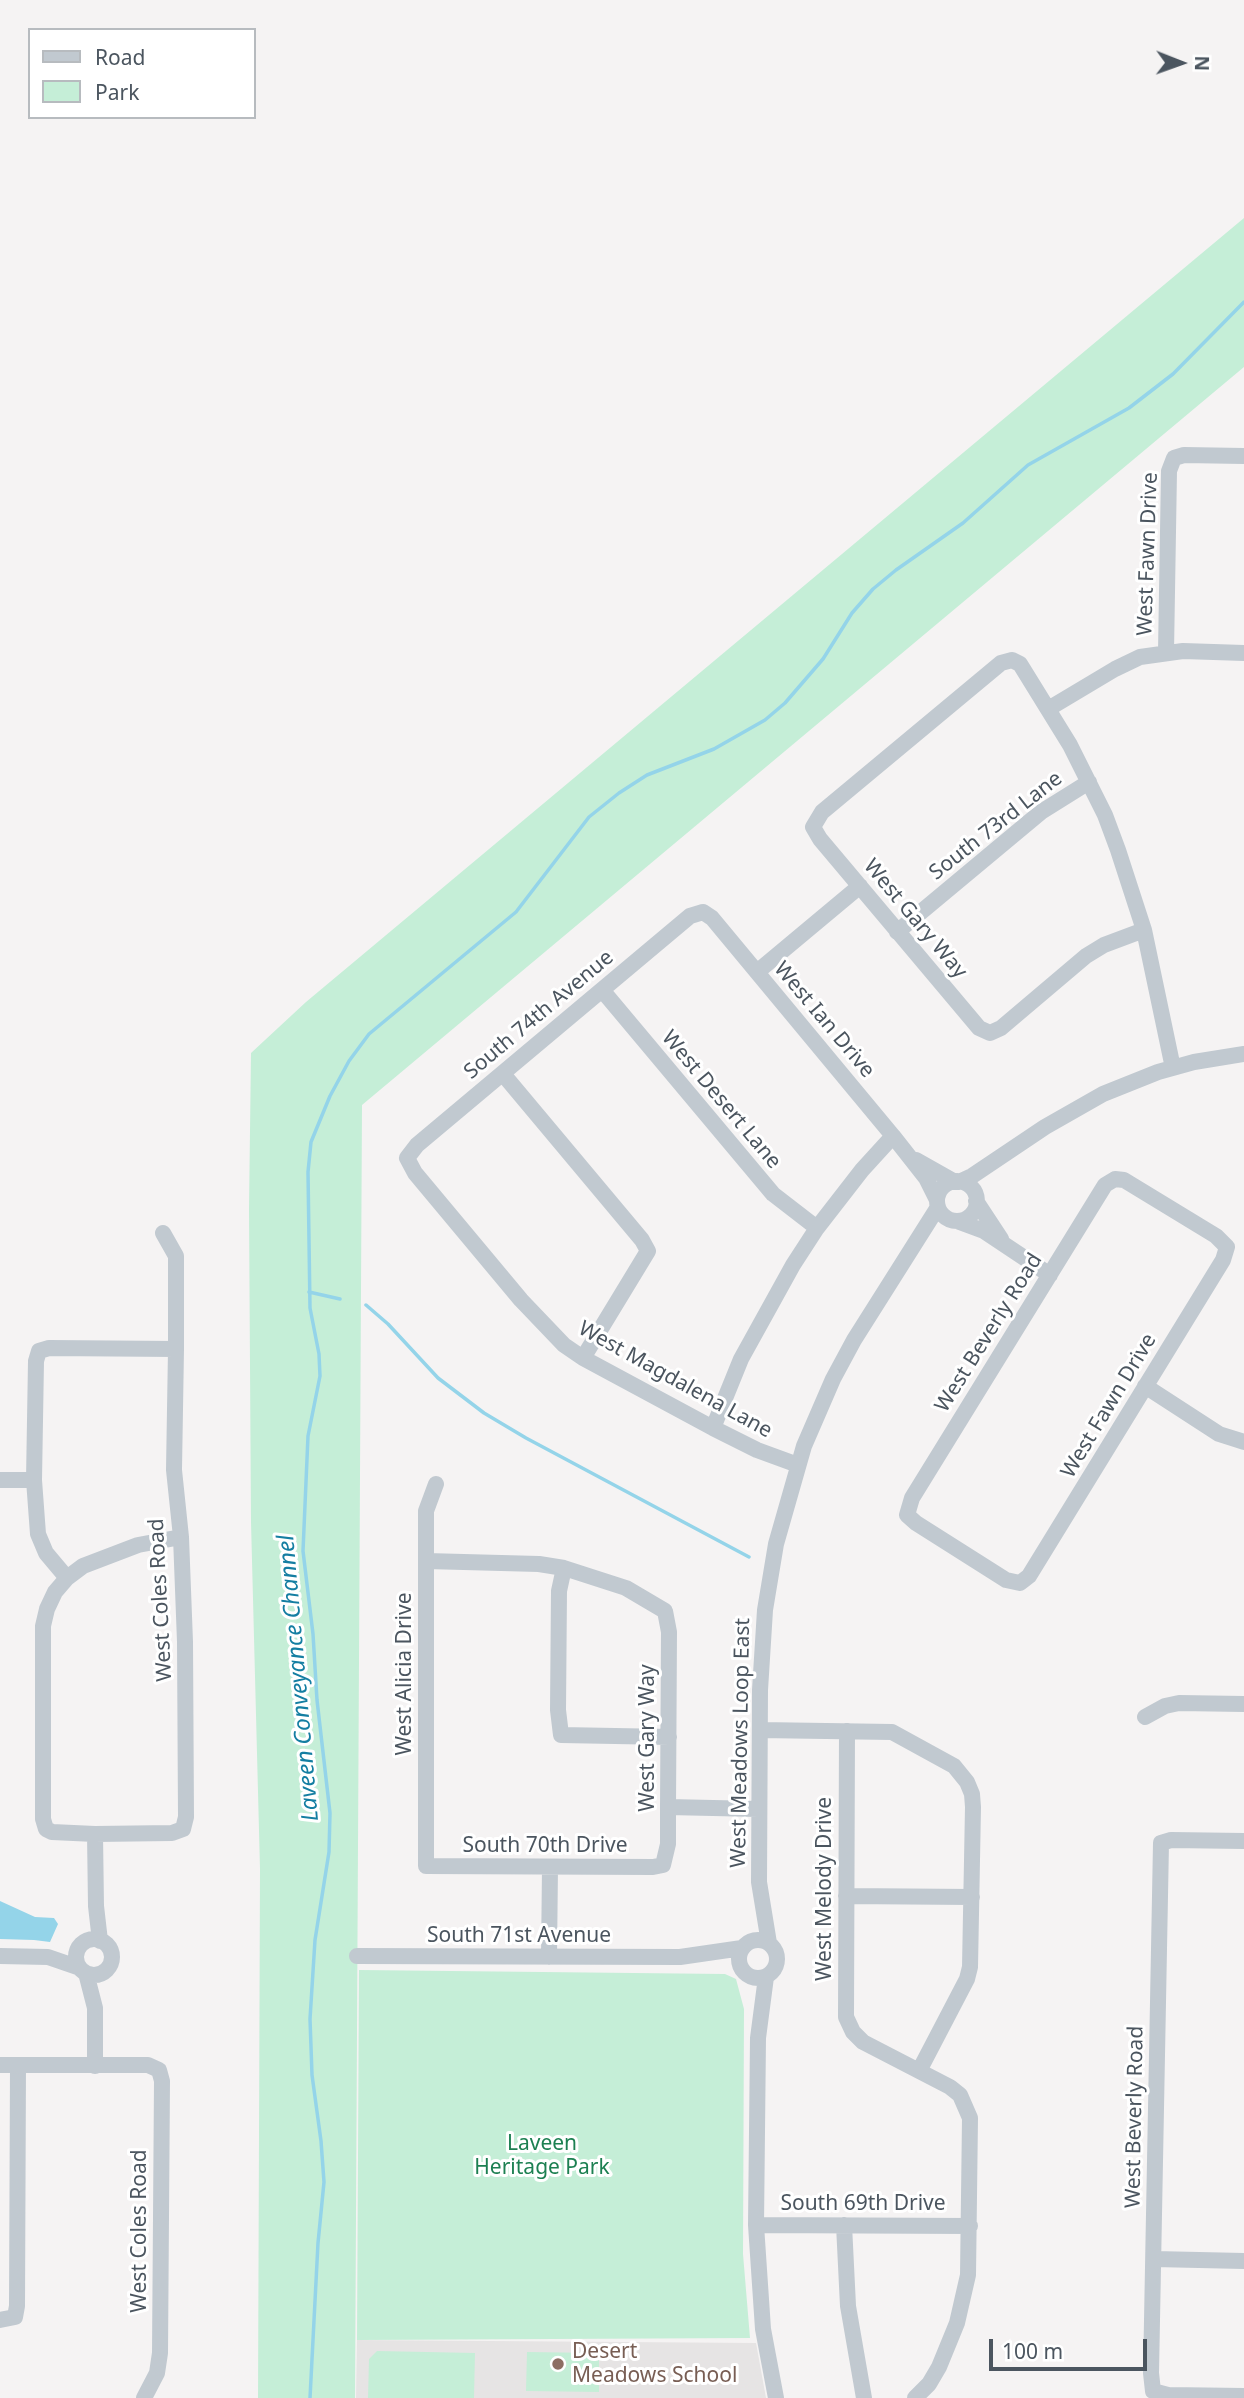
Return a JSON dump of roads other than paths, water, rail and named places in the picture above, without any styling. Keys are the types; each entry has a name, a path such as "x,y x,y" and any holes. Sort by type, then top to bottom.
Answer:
{"street":[{"name":"West Fawn Drive","path":"1166,652 1169,471 1174,457 1244,456"},
{"path":"1173,1068 1144,930 1118,850 1089,782 1048,709 1133,660 1166,652 1244,653"},
{"name":"West Gary Way","path":"1048,709 1020,664 1012,660 1001,663 832,803 822,812 813,827 820,839 979,1028 990,1033 1001,1028 1086,956 1104,945 1144,930"},
{"name":"South 73rd Lane","path":"897,932 1041,812 1089,782"},
{"path":"757,972 860,886"},
{"name":"West Ian Drive","path":"704,912 712,918 911,1157 931,1186 938,1203"},
{"name":"South 74th Avenue","path":"407,1158 417,1145 690,916 704,912"},
{"name":"West Desert Lane","path":"602,990 773,1194 817,1228"},
{"path":"907,1258 938,1203 943,1188 972,1176 1081,1105 1125,1085 1173,1068 1244,1054"},
{"path":"503,1074 642,1240 648,1251 583,1358"},
{"path":"713,1428 741,1359 817,1228 862,1170 893,1136"},
{"path":"907,1258 935,1231 968,1217 976,1207 976,1198 1006,1155"},
{"name":"West Ian Drive","path":"911,1157 957,1182"},
{"name":"West Magdalena Lane","path":"407,1158 415,1173 521,1300 564,1345 583,1358 713,1428 757,1450 798,1465"},
{"name":"West Fawn Drive","path":"1020,1583 1029,1576 1223,1261 1227,1247 1216,1236 1124,1180 1115,1178"},
{"name":"West Beverly Road","path":"1020,1583 1006,1580 907,1515 912,1498 1105,1185 1115,1178"},
{"path":"957,1182 970,1186 1004,1244"},
{"path":"938,1203 944,1216 973,1226 1050,1275"},
{"name":"West Coles Road","path":"67,1578 51,1601 43,1626 43,1819 46,1829 52,1832 95,1834 172,1833 183,1829 186,1817 187,1714 181,1538 174,1470 176,1256 163,1233"},
{"name":"West Meadows Loop East","path":"759,1882 761,1646 766,1598 783,1514 814,1422 854,1340 907,1258"},
{"path":"176,1349 49,1348 39,1351 36,1361 34,1480 38,1534 46,1553 67,1578 83,1566 138,1545 181,1538"},
{"path":"1145,1386 1220,1434 1244,1442"},
{"path":"0,1480 34,1480"},
{"name":"West Alicia Drive","path":"426,1866 426,1511 436,1484"},
{"path":"426,1561 539,1564 564,1568 559,1591 558,1710 561,1735 668,1737"},
{"name":"West Gary Way","path":"564,1568 626,1588 665,1611 669,1632 668,1844 663,1865"},
{"path":"1145,1717 1165,1706 1179,1703 1244,1704"},
{"path":"760,1730 892,1732 947,1761 961,1773 972,1794 971,1967 919,2071 960,2095 970,2118 968,2275 957,2323 939,2367 929,2384 915,2398"},
{"name":"West Melody Drive","path":"847,1731 846,2017 853,2032 863,2042 919,2071"},
{"path":"668,1807 758,1809"},
{"path":"95,1834 96,1906 89,1943 77,1959 95,2008"},
{"name":"West Beverly Road","path":"1244,1841 1171,1840 1161,1843 1151,2373 1153,2391 1168,2395 1244,2396"},
{"name":"South 70th Drive","path":"426,1866 663,1865"},
{"path":"549,1957 550,1867"},
{"path":"759,1882 769,1943"},
{"path":"758,2038 746,1974 739,1960 753,1923 754,1899 759,1882"},
{"path":"846,1896 971,1897"},
{"path":"744,1946 757,1940 769,1943 774,1948 777,1961 776,1968 766,1977 761,1979 746,1974"},
{"path":"0,2065 94,2066 95,2008 112,1959 109,1947 89,1943 48,1957"},
{"name":"South 71st Avenue","path":"680,1957 744,1946"},
{"path":"0,1956 48,1957 97,1975 107,1969"},
{"name":"South 71st Avenue","path":"357,1956 680,1957 724,1964 746,1974"},
{"path":"766,1977 758,2038 756,2225 763,2329 776,2398"},
{"name":"West Coles Road","path":"94,2066 148,2065 159,2070 162,2081 160,2353 158,2373 151,2396"},
{"path":"7,2318 17,2306 18,2066"},
{"name":"South 69th Drive","path":"756,2225 970,2226"},
{"path":"844,2225 848,2306 864,2398"},
{"path":"1154,2259 1244,2261"}],"water":[{"path":"0,1901 35,1917 54,1918 58,1924 50,1942 0,1939"}],"waterway":[{"name":"Laveen Conveyance Channel","path":"310,2398 324,2182 312,2075 310,2019 315,1940 329,1852 330,1813 303,1551 308,1436 320,1376 319,1354 310,1308 308,1172 311,1142 330,1096 349,1061 369,1034 516,912 589,817 647,775 714,749 765,720 785,703 823,659 852,613 873,589 963,523 1028,465 1129,408 1173,374 1244,302"},
{"path":"309,1292 340,1299"},
{"path":"366,1305 388,1324 438,1378 484,1413 749,1557"}],"place":[{"name":"Desert Meadows School","path":"558,2364"}],"park label":[{"name":"Laveen Heritage Park","path":"542,2156"}]}
